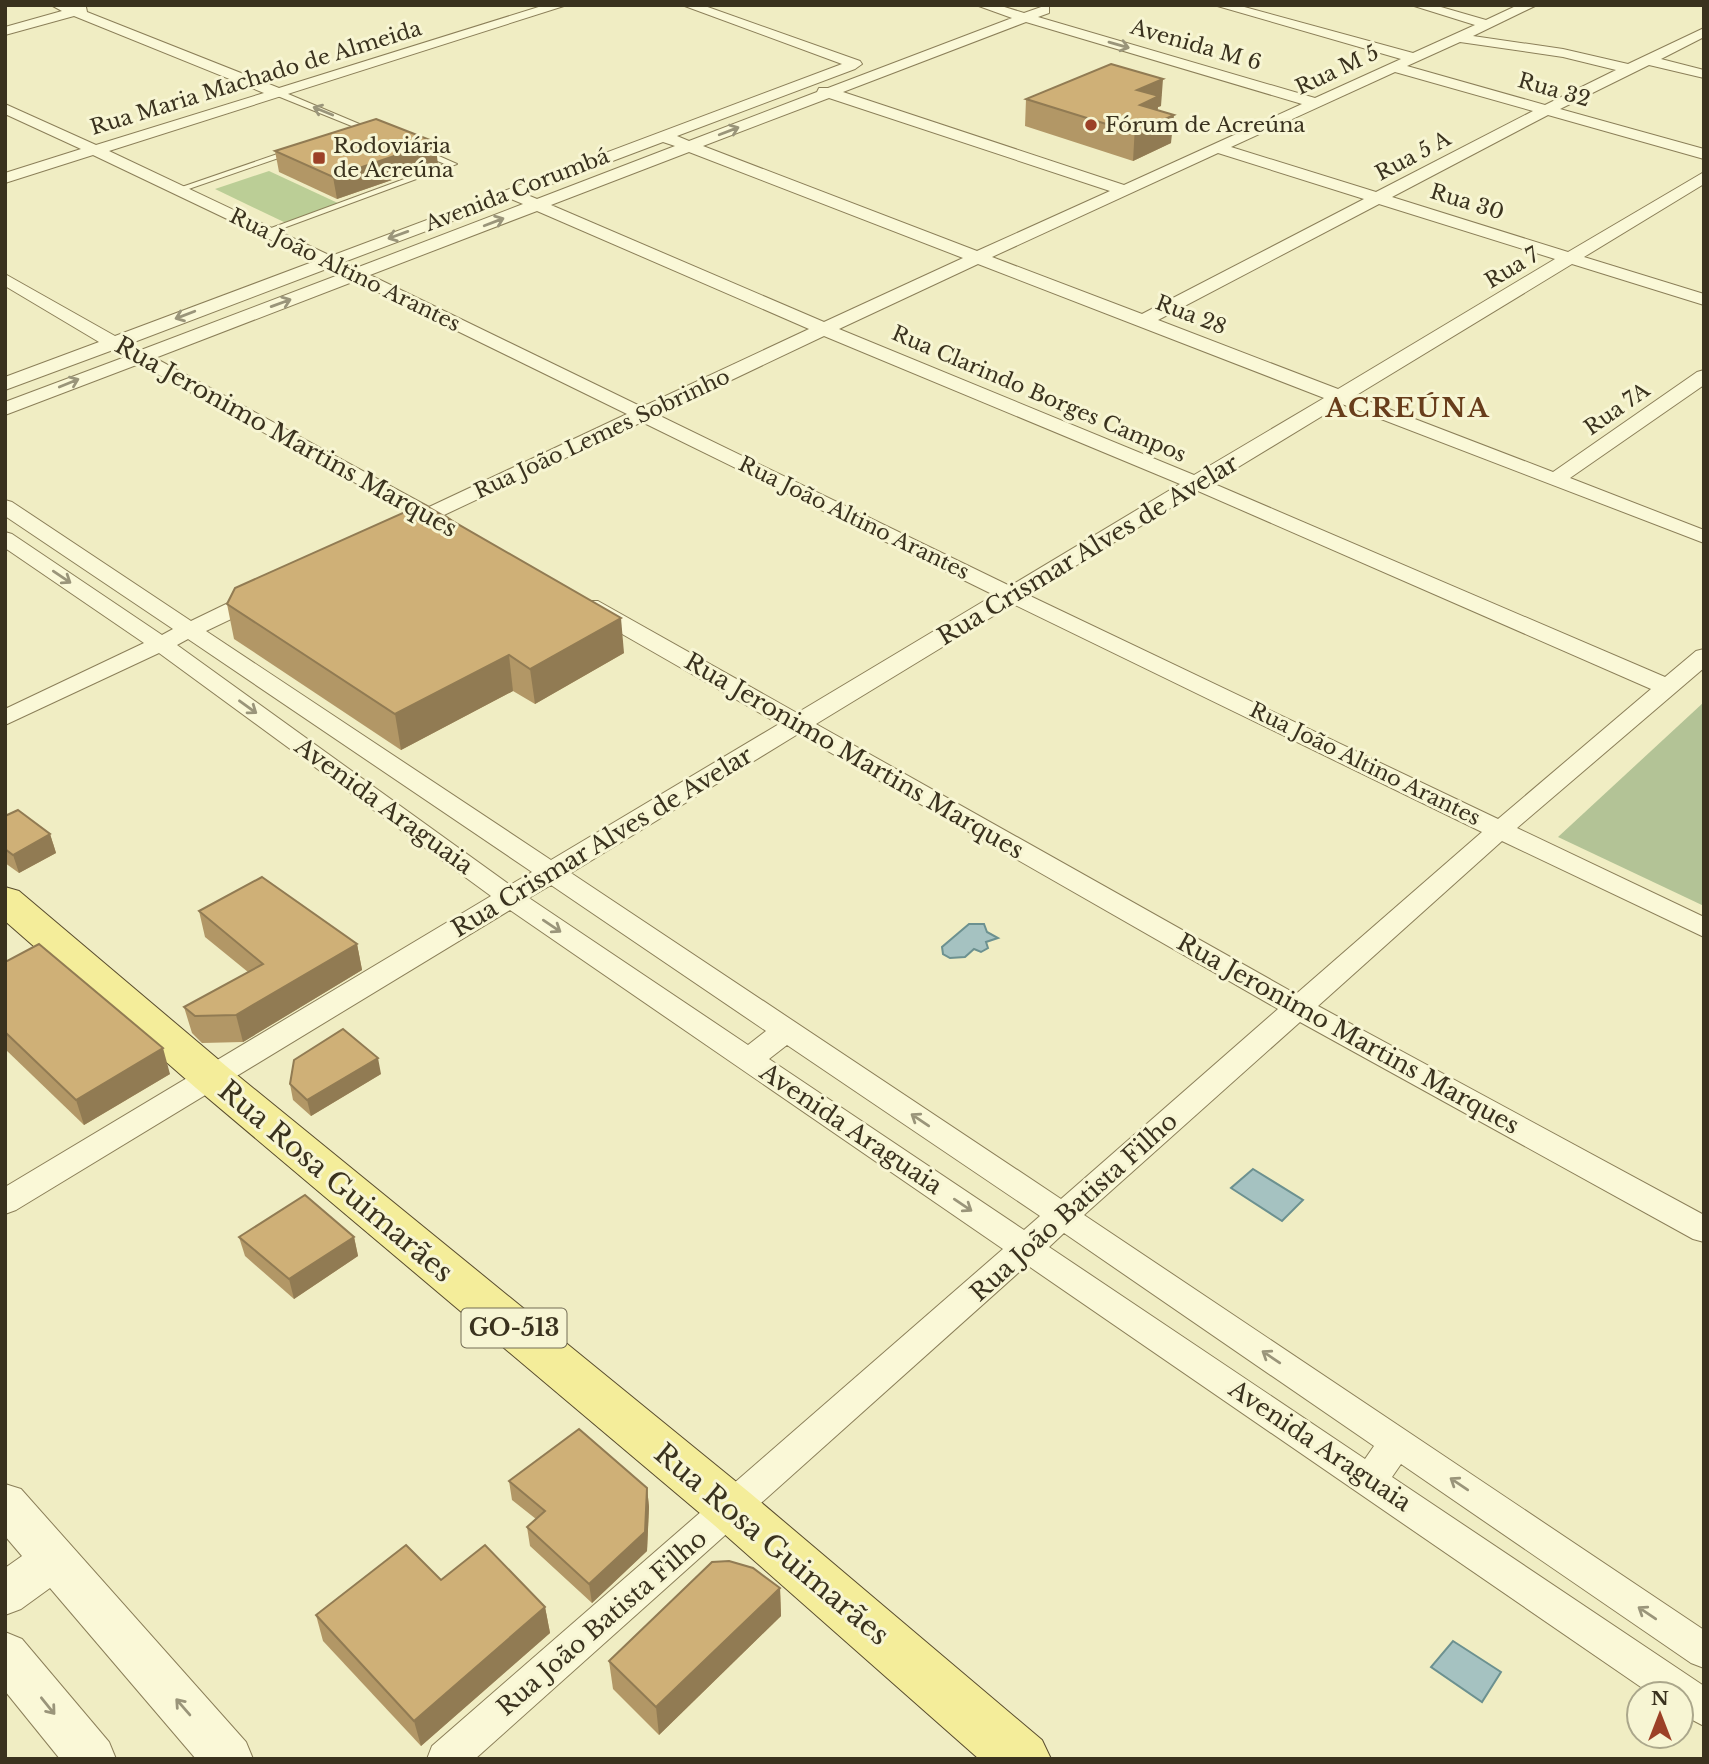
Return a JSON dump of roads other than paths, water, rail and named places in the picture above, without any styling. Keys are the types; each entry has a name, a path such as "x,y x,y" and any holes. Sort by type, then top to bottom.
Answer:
{"main road":[{"name":"Rua Rosa Guimarães","path":"5,900 211,1077 732,1509 1022,1759"}],"street":[{"path":"58,5 278,93"},
{"path":"5,31 99,5"},
{"name":"Rua Maria Machado de Almeida","path":"5,178 560,5"},
{"name":"Avenida Corumbá","path":"5,384 799,83 861,62 689,5"},
{"name":"Avenida M 6","path":"983,5 1022,9 1334,94"},
{"path":"1221,5 1413,58"},
{"path":"1418,5 1489,25"},
{"name":"Rua M 5","path":"1124,190 1530,5"},
{"path":"891,51 1022,9"},
{"name":"Avenida Corumbá","path":"5,409 139,355 355,275 829,92 1022,9"},
{"name":"Avenida M 6","path":"1022,9 1316,103"},
{"name":"Rua 5 A","path":"1143,321 1548,109 1704,32"},
{"path":"1457,38 1563,53 1632,69"},
{"path":"1648,60 1704,74"},
{"name":"Rua 32","path":"1393,67 1704,154"},
{"path":"799,83 1124,190"},
{"name":"Rua João Altino Arantes","path":"5,108 267,231 1013,596 1704,928"},
{"name":"Rua 28","path":"662,136 1704,537"},
{"name":"Rua 30","path":"1217,148 1704,300"},
{"name":"Rua 7","path":"1342,397 1704,177"},
{"name":"Rua João Lemes Sobrinho","path":"403,527 1124,190"},
{"name":"Rua Clarindo Borges Campos","path":"510,193 825,330 1198,484 1667,687"},
{"name":"Rua Jeronimo Martins Marques","path":"5,279 112,342 464,535"},
{"name":"Rua 7A","path":"1556,479 1704,376"},
{"name":"Rua Crismar Alves de Avelar","path":"5,1202 1342,397"},
{"name":"Avenida Araguaia","path":"5,506 1063,1216 1704,1651"},
{"path":"7,540 37,529"},
{"name":"Avenida Araguaia","path":"7,540 162,645 509,897 1704,1708"},
{"path":"5,718 162,645 278,587"},
{"name":"Rua Jeronimo Martins Marques","path":"572,596 1298,1008 1704,1230"},
{"name":"Rua João Batista Filho","path":"446,1759 1501,829 1704,656"},
{"path":"321,760 356,741"},
{"path":"749,1059 787,1030"},
{"path":"1370,1479 1397,1442"},
{"path":"5,1503 228,1759"},
{"path":"5,1594 54,1559"},
{"path":"5,1654 91,1759"}],"lane":[{"path":"278,93 377,133"},
{"path":"351,132 364,128"},
{"path":"177,190 302,149"},
{"path":"267,231 453,164 415,149"}],"water":[{"path":"969,924 984,924 987,932 998,938 986,942 988,948 981,952 974,949 965,957 950,958 943,954 942,947"},
{"path":"1253,1169 1303,1200 1282,1221 1231,1188"},
{"path":"1453,1641 1501,1672 1482,1702 1431,1667"}],"place":[{"name":"Fórum de Acreúna","path":"1091,125"},
{"name":"Rodoviária de Acreúna","path":"319,158"}],"district":[{"name":"ACREÚNA","path":"1408,408"}]}
